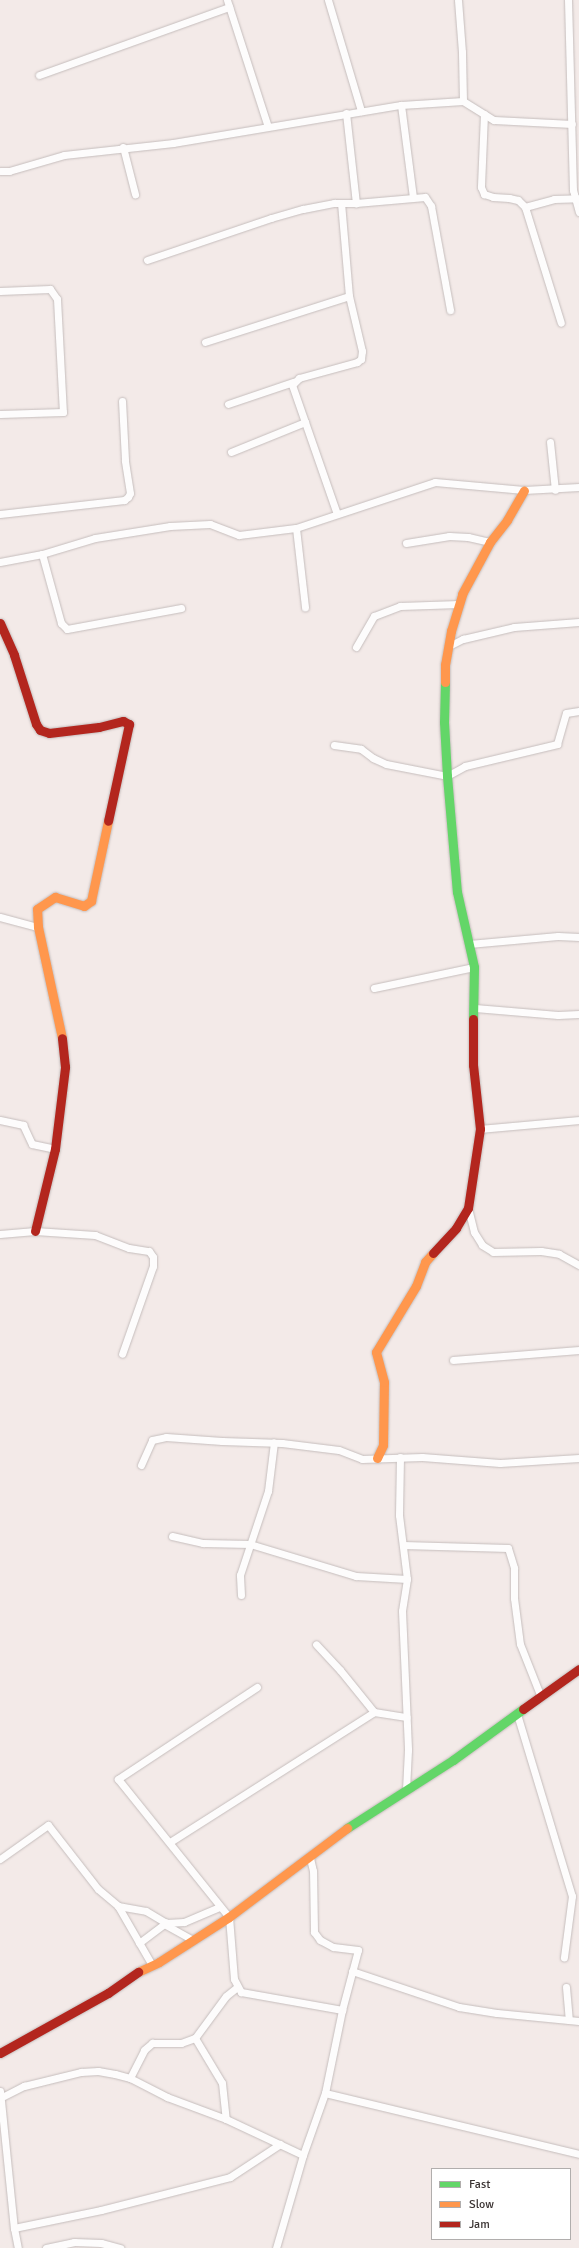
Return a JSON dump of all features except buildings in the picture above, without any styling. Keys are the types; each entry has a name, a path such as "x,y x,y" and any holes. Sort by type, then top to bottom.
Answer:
{"street":[{"path":"328,0 361,111"},
{"path":"458,0 462,52 463,101"},
{"path":"568,0 572,124 579,212"},
{"path":"39,75 228,4 268,127"},
{"path":"0,171 9,171 64,155 122,147 174,143 401,105 463,101 494,120 572,124"},
{"path":"401,105 413,197"},
{"path":"346,113 356,203"},
{"path":"484,114 481,187 484,194 493,197 518,200 525,207 561,324"},
{"path":"122,147 135,194"},
{"path":"147,260 270,218 303,209 340,203 425,197 431,206 450,310"},
{"path":"525,207 554,199 577,198"},
{"path":"228,404 293,382 299,378 356,362 361,359 362,351 349,296 340,203"},
{"path":"0,291 50,289 57,299 63,412 0,414"},
{"path":"205,342 349,296"},
{"path":"293,382 292,385 337,514"},
{"path":"0,514 124,500 128,497 130,493 122,401"},
{"path":"231,452 305,422"},
{"path":"550,442 555,490"},
{"path":"0,562 42,554 95,538 170,526 210,524 239,535 296,528 435,482 524,490 579,488"},
{"path":"377,1458 383,1445 384,1382 376,1352 416,1286 425,1262 456,1228 468,1208 480,1129 474,1065 474,966 457,892 447,776 444,722 445,665 459,604 490,542 507,520 524,490"},
{"path":"296,528 305,607"},
{"path":"406,543 449,536 468,537 490,542"},
{"path":"42,554 61,622 67,629 181,608"},
{"path":"356,647 374,616 400,606 459,604"},
{"path":"449,646 464,639 514,627 579,622"},
{"path":"0,623 14,655 36,724 40,730 49,733 99,727 123,721 129,724 91,901 84,906 55,897 37,909 38,927 60,1024 65,1067 55,1149 35,1231"},
{"path":"334,745 361,749 373,758 386,764 447,776 464,766 557,744 566,713 579,712"},
{"path":"0,917 38,927"},
{"path":"469,944 558,936 579,937"},
{"path":"374,988 474,966"},
{"path":"474,1008 558,1015 579,1014"},
{"path":"0,1120 22,1125 32,1144 55,1149"},
{"path":"480,1129 579,1120"},
{"path":"468,1208 474,1232 482,1245 493,1252 541,1251 559,1254 579,1265"},
{"path":"0,1234 35,1231 95,1235 129,1248 149,1251 153,1257 153,1266 122,1354"},
{"path":"453,1360 579,1350"},
{"path":"141,1464 152,1440 166,1437 222,1441 274,1442 339,1450 362,1459 422,1456 500,1463 579,1458"},
{"path":"241,1595 240,1575 268,1491 274,1442"},
{"path":"400,1457 399,1515 407,1579 402,1611 408,1750 406,1790"},
{"path":"172,1536 203,1543 250,1544 356,1576 407,1579"},
{"path":"403,1545 508,1548 514,1568 514,1598 520,1644 541,1697"},
{"path":"316,1644 340,1670 374,1712"},
{"path":"0,2053 21,2044 101,1997 133,1974 152,1965 229,1917 310,1858 346,1829 453,1760 579,1669"},
{"path":"257,1687 118,1779 229,1917 234,1979 241,1992 257,1996 318,2004 342,2010"},
{"path":"170,1842 374,1712 407,1717"},
{"path":"517,1714 572,1896 564,1957"},
{"path":"0,1859 48,1825 98,1889 118,1906 152,1965"},
{"path":"276,2248 303,2155 325,2093 342,2010 358,1950 333,1947 320,1940 314,1932 313,1871 310,1858"},
{"path":"118,1906 146,1911 193,1940"},
{"path":"139,1943 165,1923 184,1922 220,1907"},
{"path":"352,1971 459,2007 497,2013 579,2021"},
{"path":"130,2078 144,2050 152,2043 181,2043 195,2038 226,1996 237,1987"},
{"path":"566,1987 569,2020"},
{"path":"195,2038 222,2083 226,2118"},
{"path":"18,2248 14,2228 1,2094 24,2086 81,2072 98,2071 130,2078 167,2097 226,2118 303,2155"},
{"path":"325,2093 579,2154"},
{"path":"14,2228 101,2210 230,2176 280,2144"},
{"path":"46,2248 74,2242 101,2243 120,2248"}],"traffic: fast":[{"path":"445,682 444,722 447,776 457,892 474,967 473,1019"},
{"path":"347,1828 453,1760 523,1709"}],"traffic: slow":[{"path":"445,682 445,665 451,631 462,594 490,542 507,520 524,490"},
{"path":"62,1038 38,927 37,909 55,897 84,906 91,901 108,821"},
{"path":"377,1458 383,1445 384,1382 376,1352 416,1286 425,1262 433,1253"},
{"path":"138,1972 159,1962 229,1917 347,1828"}],"traffic: jam":[{"path":"0,623 14,655 36,724 40,730 49,733 99,727 123,721 129,724 108,821"},
{"path":"433,1253 456,1228 468,1208 480,1129 473,1065 473,1019"},
{"path":"35,1231 55,1149 65,1067 62,1038"},
{"path":"523,1709 579,1669"},
{"path":"0,2053 108,1993 138,1972"}]}
